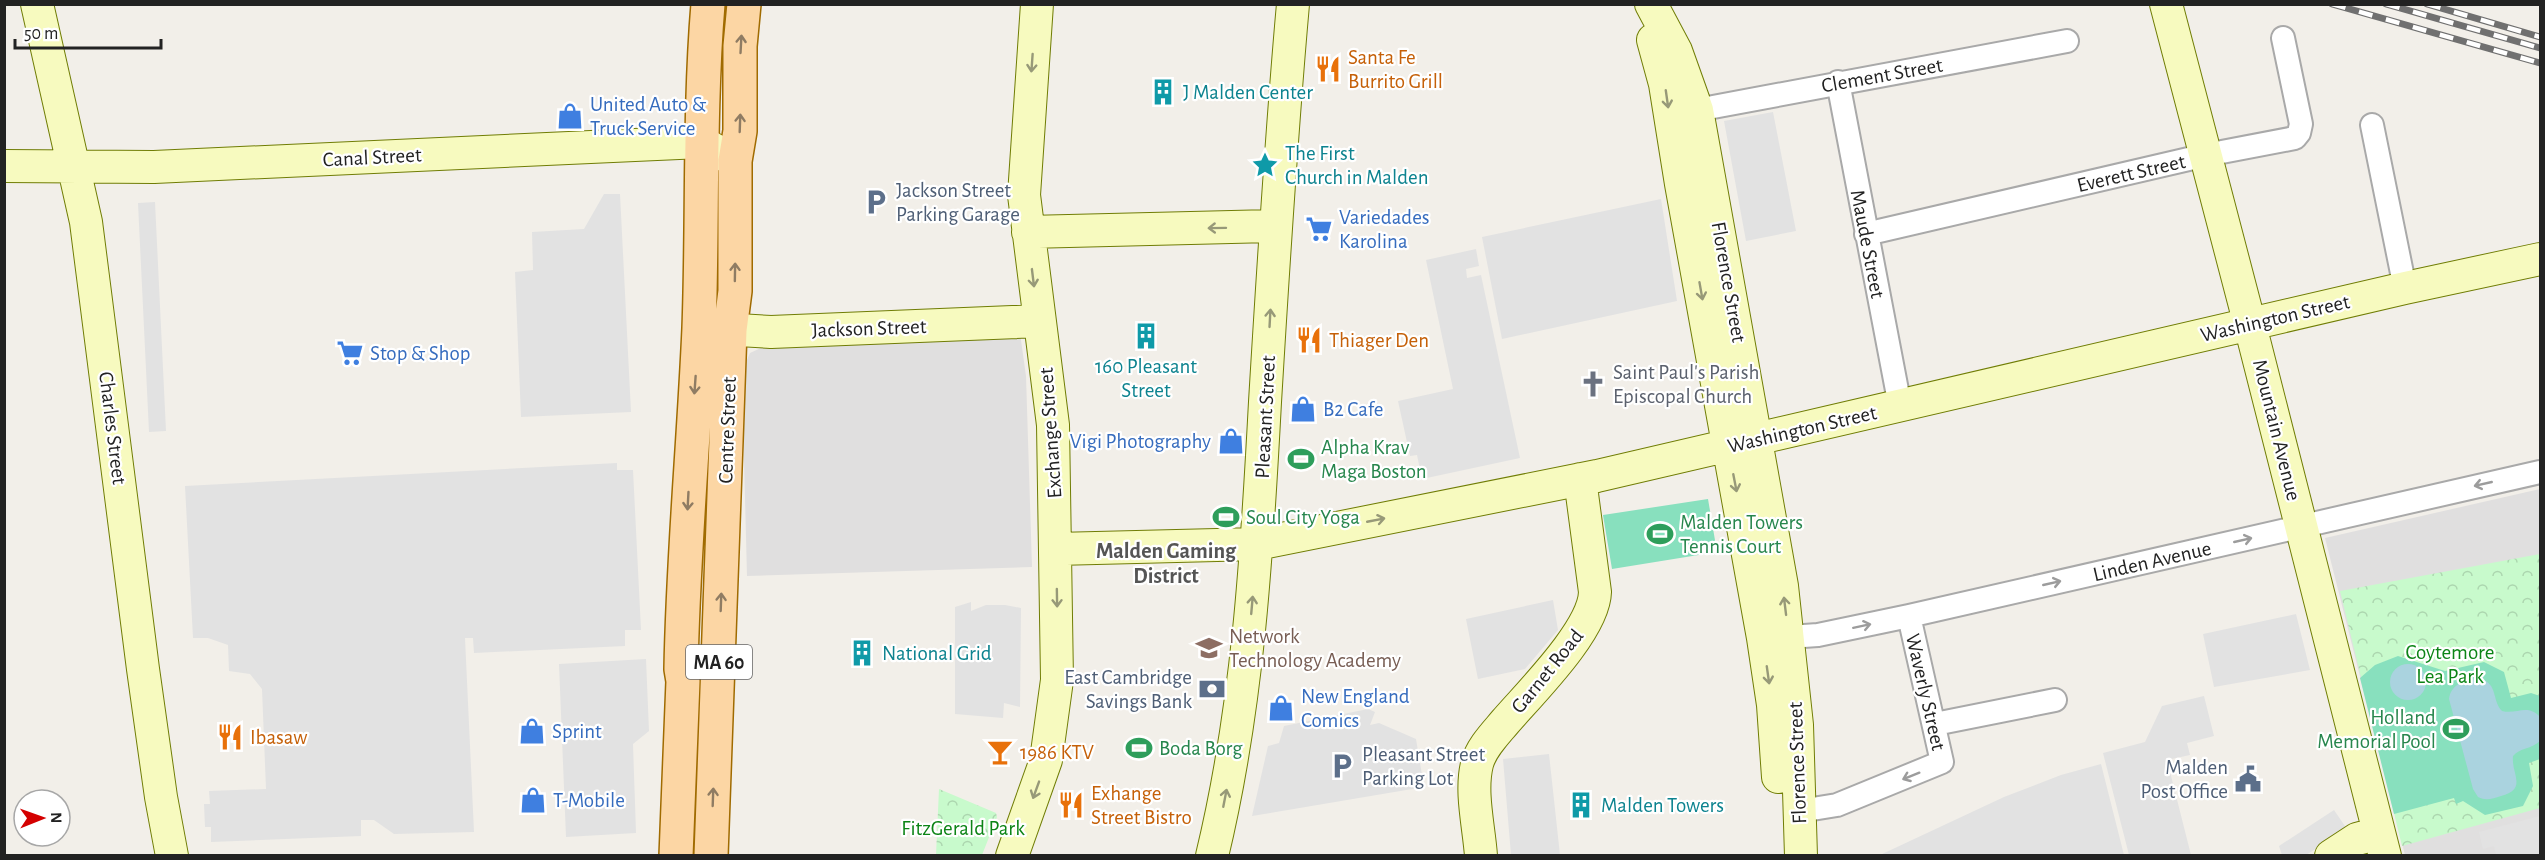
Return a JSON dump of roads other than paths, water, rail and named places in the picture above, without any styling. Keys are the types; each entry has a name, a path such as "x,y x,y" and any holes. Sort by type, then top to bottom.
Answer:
{"main road":[{"name":"Centre Street","path":"708,4 701,142 714,329 711,855"},
{"name":"Centre Street","path":"676,855 683,681 681,669 682,592 714,329 735,291 735,161 740,131 740,46 744,4"}],"street":[{"name":"Charles Street","path":"37,4 87,222 148,702 161,797 172,855"},
{"name":"Exchange Street","path":"1012,855 1040,780 1052,734 1058,680 1053,425 1024,195 1037,4"},
{"name":"Pleasant Street","path":"1212,855 1243,692 1257,544 1276,226 1293,4"},
{"name":"Florence Street","path":"1635,4 1655,45 1696,181 1776,638 1797,724 1801,855"},
{"name":"Florence Street","path":"1651,4 1676,51 1697,110 1696,181"},
{"name":"Mountain Avenue","path":"2166,4 2382,844"},
{"name":"Everett Street","path":"1866,234 2206,155 2292,138 2299,133 2301,124 2283,38"},
{"name":"Clement Street","path":"1697,110 2067,41"},
{"name":"Maude Street","path":"1838,82 1900,406"},
{"path":"2372,125 2405,288"},
{"name":"Canal Street","path":"4,166 154,168 701,142"},
{"path":"701,142 735,161"},
{"path":"1028,232 1276,226"},
{"name":"Washington Street","path":"1056,549 1257,544 1580,479 2405,288 2541,259"},
{"name":"Jackson Street","path":"714,329 771,332 1039,321"},
{"name":"Linden Avenue","path":"1776,638 1818,635 1909,616 2541,472"},
{"name":"Garnet Road","path":"1481,855 1476,785 1478,763 1494,736 1579,633 1591,615 1595,601 1580,479"},
{"name":"Waverly Street","path":"1800,811 1837,805 1940,765 1942,760 1935,724 1909,616"},
{"name":"Florence Street","path":"1776,638 1780,855"},
{"path":"1935,724 2055,700"},
{"path":"2331,855 2357,839 2382,844"}],"water":[{"path":"2408,664 2421,669 2426,682 2421,695 2408,700 2395,695 2390,682 2395,669"},
{"path":"2481,679 2490,685 2502,711 2526,710 2540,717 2540,741 2513,756 2516,780 2514,789 2509,793 2489,799 2478,797 2473,789 2449,699 2453,689 2460,683"}],"railway":[{"path":"2332,4 2540,63"},
{"path":"2386,4 2540,48"},
{"path":"2427,4 2540,37"}],"place":[{"name":"Santa Fe Burrito Grill","path":"1328,69"},
{"name":"J Malden Center","path":"1163,92"},
{"name":"United Auto & Truck Service","path":"570,116"},
{"name":"The First Church in Malden","path":"1265,165"},
{"name":"Jackson Street Parking Garage","path":"876,202"},
{"name":"Variedades Karolina","path":"1319,229"},
{"name":"160 Pleasant Street","path":"1146,336"},
{"name":"Thiager Den","path":"1309,340"},
{"name":"Stop & Shop","path":"350,353"},
{"name":"Saint Paul's Parish Episcopal Church","path":"1593,384"},
{"name":"B2 Cafe","path":"1303,409"},
{"name":"Vigi Photography","path":"1231,441"},
{"name":"Alpha Krav Maga Boston","path":"1301,459"},
{"name":"Soul City Yoga","path":"1226,517"},
{"name":"Malden Towers Tennis Court","path":"1660,534"},
{"name":"Network Technology Academy","path":"1209,648"},
{"name":"National Grid","path":"862,653"},
{"name":"East Cambridge Savings Bank","path":"1212,689"},
{"name":"New England Comics","path":"1281,708"},
{"name":"Holland Memorial Pool","path":"2456,729"},
{"name":"Sprint","path":"532,731"},
{"name":"Ibasaw","path":"230,737"},
{"name":"Boda Borg","path":"1139,748"},
{"name":"1986 KTV","path":"1000,752"},
{"name":"Pleasant Street Parking Lot","path":"1342,766"},
{"name":"Malden Post Office","path":"2248,779"},
{"name":"T-Mobile","path":"533,800"},
{"name":"Exhange Street Bistro","path":"1071,805"},
{"name":"Malden Towers","path":"1581,805"}],"district":[{"name":"Malden Gaming District","path":"1166,562"}],"park label":[{"name":"Coytemore Lea Park","path":"2450,664"},
{"name":"FitzGerald Park","path":"963,828"}]}
